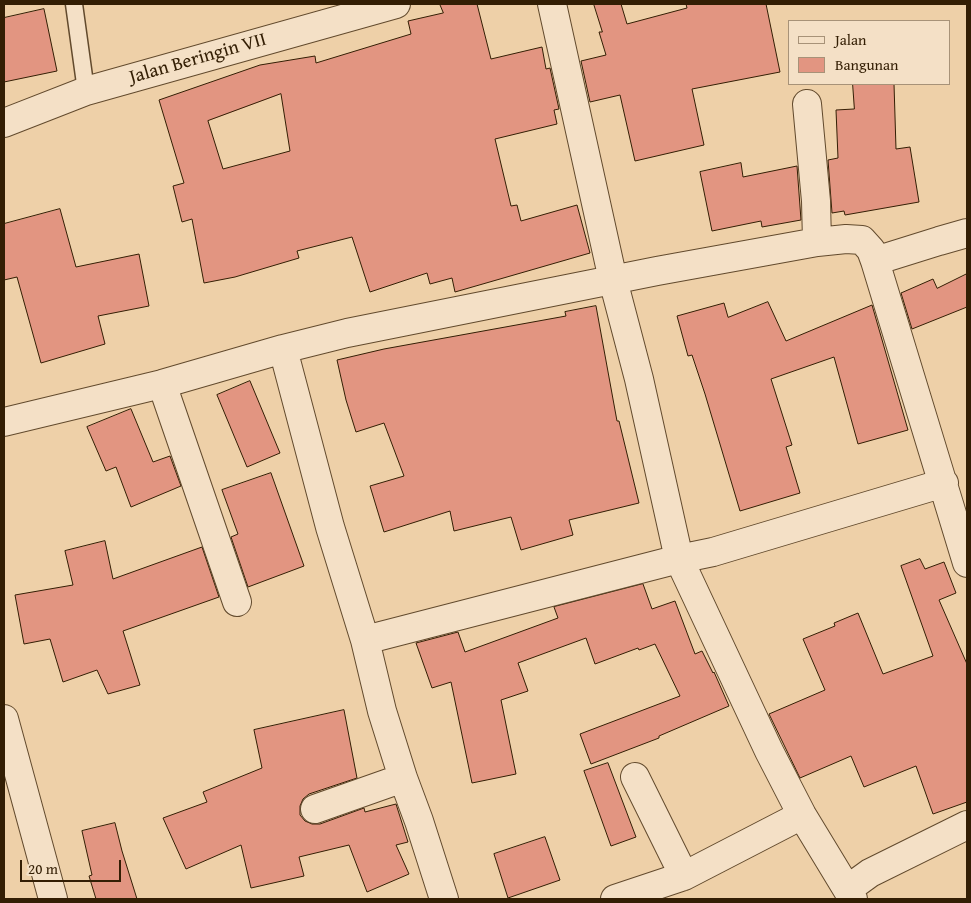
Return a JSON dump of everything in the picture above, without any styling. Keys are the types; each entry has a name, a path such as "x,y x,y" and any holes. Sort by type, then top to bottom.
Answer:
{"street":[{"name":"Jalan Beringin VII","path":"4,123 86,91 396,4"},
{"path":"552,4 621,278 639,379 694,556 769,751 802,815 857,886 967,825"},
{"path":"807,104 818,242"},
{"path":"875,261 939,240 967,234"},
{"path":"4,422 162,384 346,333 657,271 818,242 846,239 862,240 871,250 875,261 967,563"},
{"path":"283,349 330,527 365,640 382,711 444,899"},
{"path":"162,384 237,602"},
{"path":"365,640 694,556 944,483"},
{"path":"4,719 53,899"},
{"path":"636,777 684,876"},
{"path":"315,809 403,778"},
{"path":"615,899 684,876 802,815"}],"lane":[{"path":"74,4 86,91"}],"building":[{"path":"440,4 477,4 491,59 542,47 546,69 550,68 559,109 554,110 557,124 495,139 511,206 517,205 521,221 577,205 590,253 455,292 452,278 430,284 427,273 370,292 352,237 297,251 299,258 235,277 204,283 192,219 182,222 173,186 184,183 159,100 260,65 315,56 316,63 411,34 408,21 443,13","holes":["281,94 290,151 223,169 208,121"]},
{"path":"594,4 621,4 627,24 687,8 686,4 766,4 780,72 692,89 704,145 635,161 620,95 590,102 581,61 606,55 599,32 602,32"},
{"path":"44,9 57,71 4,82 4,18"},
{"path":"853,85 894,85 896,149 910,147 919,202 845,215 844,211 832,213 828,160 838,158 836,110 854,109"},
{"path":"741,163 743,177 797,166 801,220 762,227 761,221 712,231 700,172"},
{"path":"60,209 76,267 139,254 149,306 98,316 105,344 41,363 17,277 4,280 4,224"},
{"path":"967,274 967,307 912,329 901,293 933,279 937,288"},
{"path":"768,302 786,341 872,305 908,430 858,444 834,357 771,379 792,445 786,447 800,493 740,511 705,394 692,355 688,356 677,316 724,303 728,317"},
{"path":"596,306 617,421 619,421 639,503 569,520 573,535 521,550 511,517 454,531 450,511 384,532 370,486 404,476 384,423 356,432 346,400 337,360 384,349 566,316 565,312"},
{"path":"250,381 280,453 247,467 217,395"},
{"path":"131,409 153,462 170,456 181,486 131,507 116,467 106,471 87,427"},
{"path":"271,473 304,566 248,587 231,537 238,534 222,490"},
{"path":"105,541 113,579 202,547 219,597 123,631 140,685 108,694 97,670 63,682 50,639 24,644 15,595 73,585 65,551"},
{"path":"920,559 925,569 944,562 956,593 939,600 967,664 967,802 933,814 916,766 864,787 851,756 800,778 769,714 825,690 803,639 835,626 834,623 858,613 883,674 933,656 901,566"},
{"path":"643,584 652,609 675,601 695,654 702,651 714,672 729,706 659,736 659,738 591,764 580,734 680,696 655,644 639,650 638,648 595,664 586,638 518,663 528,691 501,700 516,774 472,783 451,682 432,688 416,643 458,632 465,652 558,618 554,607"},
{"path":"344,710 357,778 309,794 303,799 300,806 300,815 305,821 312,824 320,824 364,808 365,812 396,804 408,842 396,845 409,874 367,892 349,845 299,857 304,876 251,888 241,845 186,869 163,818 207,802 203,792 262,768 254,730"},
{"path":"608,763 636,837 611,846 584,771"},
{"path":"115,823 137,899 96,899 89,876 92,875 82,831"},
{"path":"545,837 560,880 508,898 494,854"}]}
